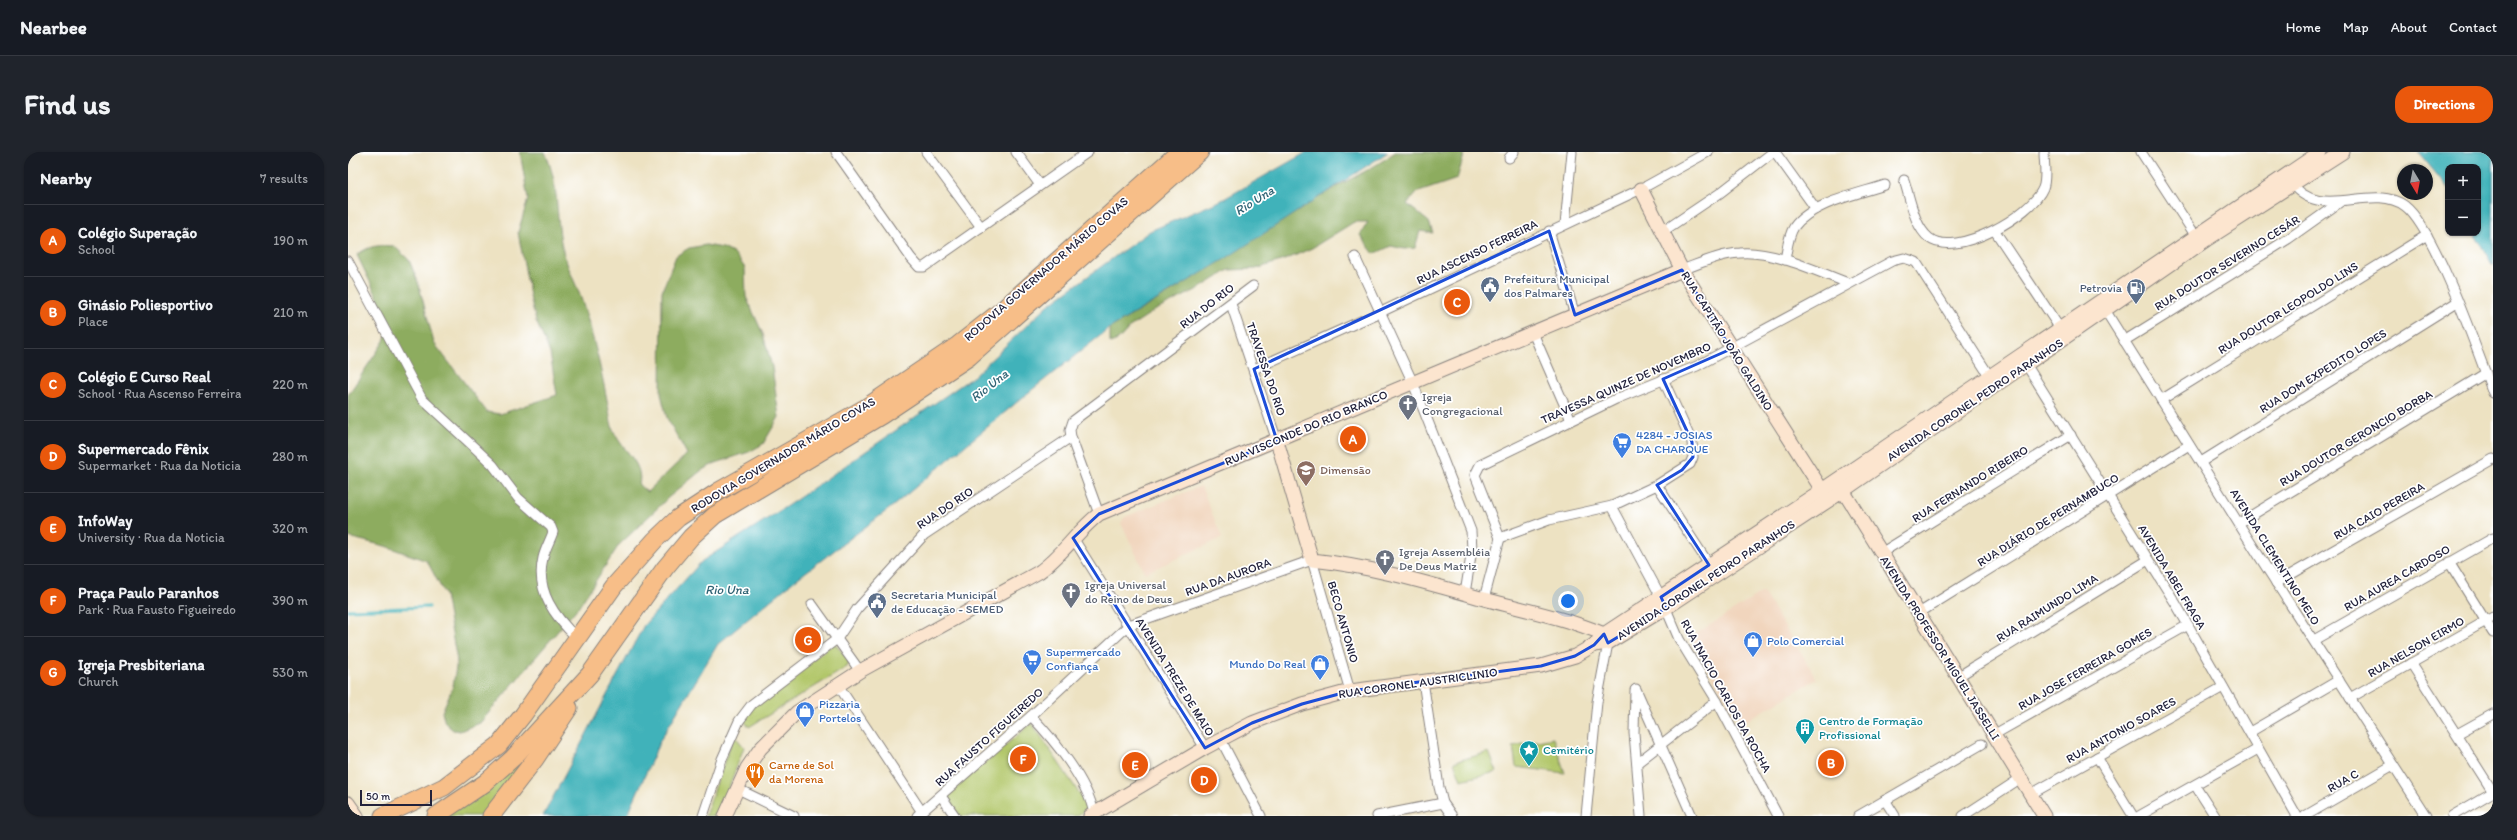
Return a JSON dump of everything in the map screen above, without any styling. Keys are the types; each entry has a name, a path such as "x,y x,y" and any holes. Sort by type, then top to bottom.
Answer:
{"highway":[{"name":"RODOVIA GOVERNADOR MÁRIO COVAS","path":"388,814 444,787 499,745 523,715 614,586 678,518 719,491 865,408 958,345 1001,311 1179,152"},
{"name":"RODOVIA GOVERNADOR MÁRIO COVAS","path":"436,816 485,783 514,758 590,674 665,568 691,537 715,515 882,415 969,357 1200,152"},
{"path":"490,816 539,754 590,674"}],"main road":[{"name":"AVENIDA CORONEL PEDRO PARANHOS","path":"2288,180 2320,152"},
{"name":"AVENIDA CORONEL PEDRO PARANHOS","path":"1602,641 1663,603 1779,525 1843,490 1993,381 2198,239 2288,180 2343,152"},
{"name":"RUA CAPITÃO JOÃO GALDINO","path":"1641,189 1682,270 1822,490"},
{"name":"RUA VISCONDE DO RIO BRANCO","path":"725,816 760,750 773,733 797,712 860,671 1044,568 1099,514 1277,441 1682,270"},
{"name":"AVENIDA CORONEL PEDRO PARANHOS","path":"1779,525 1835,480 1993,381"},
{"path":"1277,441 1312,560 1363,568 1576,622 1602,641"},
{"name":"AVENIDA PROFESSOR MIGUEL JASSELLI","path":"1835,480 1843,490 1881,553 1960,676 2044,816"},
{"name":"RUA CORONEL AUSTRICLINIO","path":"1093,815 1205,748 1274,714 1302,704 1350,691 1541,666 1575,656 1602,641"},
{"path":"348,803 357,816"}],"street":[{"path":"836,152 919,267 930,264 1088,152"},
{"path":"926,152 981,227"},
{"path":"1016,152 1040,185"},
{"path":"1565,224 1572,152"},
{"name":"RUA ASCENSO FERREIRA","path":"1254,369 1381,312 1548,231 1641,189 1708,152"},
{"path":"1662,232 1774,152 1816,209"},
{"path":"1904,180 1919,226 1930,239 1941,242 1962,243 1995,231 2036,199 2043,188 2044,152"},
{"path":"2140,152 2198,239"},
{"path":"2288,180 2308,197 2321,201 2340,202 2386,198 2398,202 2416,218 2427,235 2457,302 2486,372 2493,393"},
{"path":"1785,260 1793,228 1816,209 1885,185"},
{"name":"RUA DOUTOR SEVERINO CESÁR","path":"2124,341 2281,243 2340,202"},
{"path":"1548,231 1575,315"},
{"path":"1995,231 2063,332"},
{"name":"RUA DOUTOR LEOPOLDO LINS","path":"2161,400 2427,235"},
{"path":"1682,270 1716,258 1742,252 1785,260 1848,283"},
{"path":"1355,257 1413,384 1471,531 1472,550 1465,593"},
{"name":"TRAVESSA QUINZE DE NOVEMBRO","path":"1500,538 1476,475 1480,465 1486,460 1616,398 1696,366 1731,349 1848,283 1892,261 1911,258 1923,272 1993,381"},
{"path":"348,261 422,400 484,457 518,498 551,527 553,532 542,560 544,592 557,617 577,638"},
{"name":"RUA DO RIO","path":"703,816 722,759 739,721 752,704 836,639 857,609 924,535 1071,437 1070,430 1073,421 1253,286"},
{"name":"RUA DOM EXPEDITO LOPES","path":"2201,462 2457,302"},
{"name":"TRAVESSA DO RIO","path":"1231,304 1277,441"},
{"name":"AVENIDA CLEMENTINO MELO","path":"2100,308 2124,341 2276,583 2426,816"},
{"path":"1533,333 1572,420"},
{"name":"AVENIDA ABEL FRAGA","path":"2023,360 2110,496 2188,625 2250,732 2296,816"},
{"name":"RUA DOUTOR GERONCIO BORBA","path":"2239,523 2486,372"},
{"path":"1484,599 1500,538 1549,520 1612,506 1657,485 1682,470 1693,457 1692,442 1663,379"},
{"name":"RUA FERNANDO RIBEIRO","path":"1881,553 2071,435"},
{"path":"1071,437 1099,514"},
{"name":"RUA DIÁRIO DE PERNAMBUCO","path":"1919,613 2110,496 2189,445"},
{"name":"RUA CAIO PEREIRA","path":"2276,583 2493,459"},
{"path":"1657,485 1712,570"},
{"name":"RUA INACIO CARLOS DA ROCHA","path":"1612,506 1663,603 1679,639 1718,701 1778,816"},
{"name":"AVENIDA TREZE DE MAIO","path":"1073,538 1205,748"},
{"name":"RUA AUREA CARDOSO","path":"2314,640 2493,538"},
{"name":"RUA DA AURORA","path":"1129,625 1312,560"},
{"name":"BECO ANTONIO","path":"1312,560 1350,691"},
{"name":"RUA RAIMUNDO LIMA","path":"1960,676 2148,560"},
{"path":"2449,562 2489,619 2493,633"},
{"path":"812,604 860,671"},
{"name":"RUA NELSON EIRMO","path":"2350,698 2489,619"},
{"name":"RUA FAUSTO FIGUEIREDO","path":"920,814 1031,716 1129,625"},
{"name":"RUA JOSE FERREIRA GOMES","path":"1995,734 2188,625"},
{"path":"1586,816 1602,641"},
{"path":"2411,663 2493,792 2452,816"},
{"path":"2250,732 2339,680"},
{"path":"1423,681 1443,803 1452,816"},
{"path":"838,685 920,814"},
{"name":"RUA ANTONIO SOARES","path":"2031,794 2223,687"},
{"path":"1642,816 1634,714 1636,689 1661,744 1687,812 1692,816"},
{"path":"1637,763 1718,701"},
{"path":"2457,734 2493,714"},
{"path":"1031,716 1049,736 1076,775 1092,803 1093,815"},
{"path":"1221,740 1261,816"},
{"path":"1858,816 1982,744"},
{"path":"2139,816 2258,749"},
{"path":"2097,757 2133,816"},
{"name":"RUA C","path":"2305,816 2393,765"},
{"path":"1963,816 2021,778"},
{"path":"2196,785 2215,816"},
{"path":"738,789 794,816"},
{"path":"942,796 955,816"},
{"path":"1885,800 1895,816"},
{"path":"1377,816 1443,803"}],"highlighted area":[{"path":"1549,231 1575,315 1682,270 1731,349 1663,379 1692,442 1693,457 1682,470 1657,485 1709,565 1661,597 1666,608 1608,643 1604,634 1594,645 1575,656 1541,666 1350,691 1302,704 1252,723 1205,748 1073,538 1087,523 1099,514 1277,441 1254,369"}],"shaded area":[{"path":"1201,486 1222,538 1145,573 1121,523 1125,517"},
{"name":"Polo Comercial","path":"1763,592 1817,679 1741,724 1689,638"}],"green space":[{"path":"520,152 545,152 550,165 555,188 562,247 582,301 591,331 599,361 611,422 618,440 638,468 640,476 639,485 647,492 687,454 667,418 661,394 662,291 676,256 689,248 706,245 723,248 735,254 745,268 746,297 763,334 772,367 779,417 763,444 749,452 716,463 702,470 669,497 619,545 580,605 480,723 460,731 453,730 445,723 442,712 453,686 457,661 445,595 427,561 385,546 348,537 348,395 384,341 390,323 357,255 370,247 394,246 409,260 418,282 434,343 487,412 500,414 557,395 550,353 536,321 531,301 518,232 528,199"},
{"path":"1395,152 1465,152 1457,179 1416,193 1407,204 1429,222 1433,233 1420,231 1415,248 1404,249 1391,246 1374,254 1360,235 1368,222 1354,222 1312,248 1287,259 1256,269 1229,270 1200,288 1154,311 1131,326 1118,340 1110,343 1110,328 1189,280 1319,197"},
{"path":"834,643 850,661 847,667 749,727 740,716"},
{"path":"565,699 490,816 439,816"},
{"path":"1032,723 1089,808 1076,816 959,816 945,796"},
{"path":"734,735 744,747 718,816 705,816"},
{"path":"1553,738 1565,773 1516,767 1513,746"},
{"path":"1489,752 1497,772 1461,780 1454,762"}],"water":[{"name":"Rio Una","path":"1307,152 1388,152 1225,259 1110,328 1028,393 893,506 794,581 718,644 661,739 627,816 543,816 644,625 702,561 793,502 974,376 1047,306 1150,231 1222,200"},
{"path":"2418,152 2493,152 2493,266 2476,236 2481,236 2481,164 2445,164 2445,184 2433,170 2433,164 2428,164"}],"waterway":[{"path":"348,610 429,607"}],"place":[{"name":"Colégio E Curso Real","path":"1457,302"},
{"name":"Prefeitura Municipal dos Palmares","path":"1490,303"},
{"name":"Petrovia","path":"2136,305"},
{"name":"Igreja Congregacional","path":"1408,421"},
{"name":"Colégio Superação","path":"1353,439"},
{"name":"4284 - JOSIAS DA CHARQUE","path":"1622,459"},
{"name":"Dimensão","path":"1306,487"},
{"name":"Igreja Assembléia De Deus Matriz","path":"1385,576"},
{"name":"Igreja Universal do Reino de Deus","path":"1071,609"},
{"name":"Secretaria Municipal de Educação - SEMED","path":"877,619"},
{"name":"Igreja Presbiteriana","path":"808,640"},
{"name":"Polo Comercial","path":"1753,658"},
{"name":"Supermercado Confiança","path":"1032,676"},
{"name":"Mundo Do Real","path":"1320,681"},
{"name":"Pizzaria Portelos","path":"805,728"},
{"name":"Centro de Formação Profissional","path":"1805,745"},
{"name":"Praça Paulo Paranhos","path":"1023,759"},
{"name":"Ginásio Poliesportivo","path":"1831,763"},
{"name":"InfoWay","path":"1135,765"},
{"name":"Cemitério","path":"1529,767"},
{"name":"Supermercado Fênix","path":"1204,780"},
{"name":"Carne de Sol da Morena","path":"755,789"}]}
